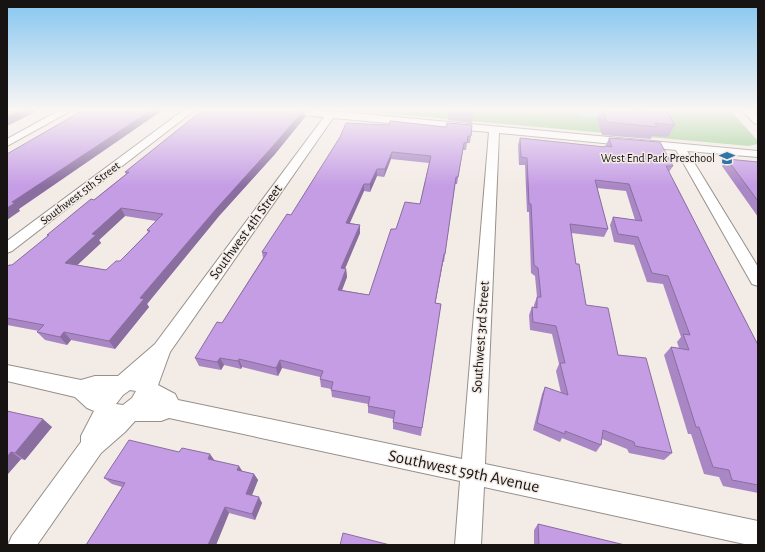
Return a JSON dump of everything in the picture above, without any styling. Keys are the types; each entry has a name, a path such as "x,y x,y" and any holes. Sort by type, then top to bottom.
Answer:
{"street":[{"path":"7,143 22,135"},
{"name":"Southwest 5th Street","path":"7,248 157,135"},
{"name":"Southwest 4th Street","path":"93,445 92,436 112,392 162,350 316,135"},
{"name":"Southwest 3rd Street","path":"468,545 494,135"},
{"path":"549,135 758,154"},
{"path":"678,146 758,280"},
{"name":"Southwest 4th Street","path":"21,545 93,445 146,398 147,389 162,350"},
{"path":"7,373 81,389 95,385 123,384 135,381 141,382 147,389 168,401 169,408"},
{"path":"81,389 94,402 106,408 110,413 115,415 130,412"},
{"name":"Southwest 59th Avenue","path":"130,412 161,411 169,408 758,534"}],"green space":[{"path":"624,135 752,135 758,141 758,144 749,146"}],"building":[{"path":"40,135 114,135 12,202 15,203 7,208 7,154"},
{"path":"172,135 283,135 217,208 140,298 144,299 109,341 64,332 60,337 37,332 44,325 7,318 7,267 12,265 91,199 94,200 129,172 125,172","holes":["121,208 163,214 147,230 150,231 120,261 116,261 106,270 65,263 96,235 92,234"]},
{"path":"341,135 471,135 468,136 467,143 464,143 458,177 456,177 445,254 435,303 441,304 422,428 393,422 395,411 368,406 370,397 331,390 333,382 320,379 323,371 280,360 276,368 239,359 238,361 220,358 217,362 195,358 217,322 222,323 267,253 262,252 287,214 291,215","holes":["392,152 431,156 420,204 405,202 396,229 391,229 369,295 338,290 346,269 341,268 360,225 346,223 364,184 370,184 377,169 385,169"]},
{"path":"520,138 605,147 612,147 609,138 660,142 673,166 666,166 758,345 758,485 732,480 729,470 713,467 699,427 696,427 671,347 689,350 683,334 690,335 668,276 652,273 638,237 618,234 613,217 642,221 629,184 595,180 608,229 570,224 576,264 579,264 586,305 608,308 618,355 646,358 672,453 635,446 634,442 603,430 601,445 565,431 565,434 537,423 545,387 568,395 560,363 565,363 556,326 533,322 532,307 537,308 537,297 541,297 538,268 534,265 527,158 521,157"},
{"path":"727,159 758,162 758,201"},
{"path":"7,411 43,419 15,453 11,452 7,457"},
{"path":"129,440 179,452 182,448 210,454 208,459 239,466 237,470 254,474 246,494 259,497 252,514 225,507 208,545 86,545 125,483 104,478"},
{"path":"538,524 625,545 539,545"},
{"path":"343,533 390,545 340,545"}],"place":[{"name":"West End Park Preschool","path":"727,158"}]}
